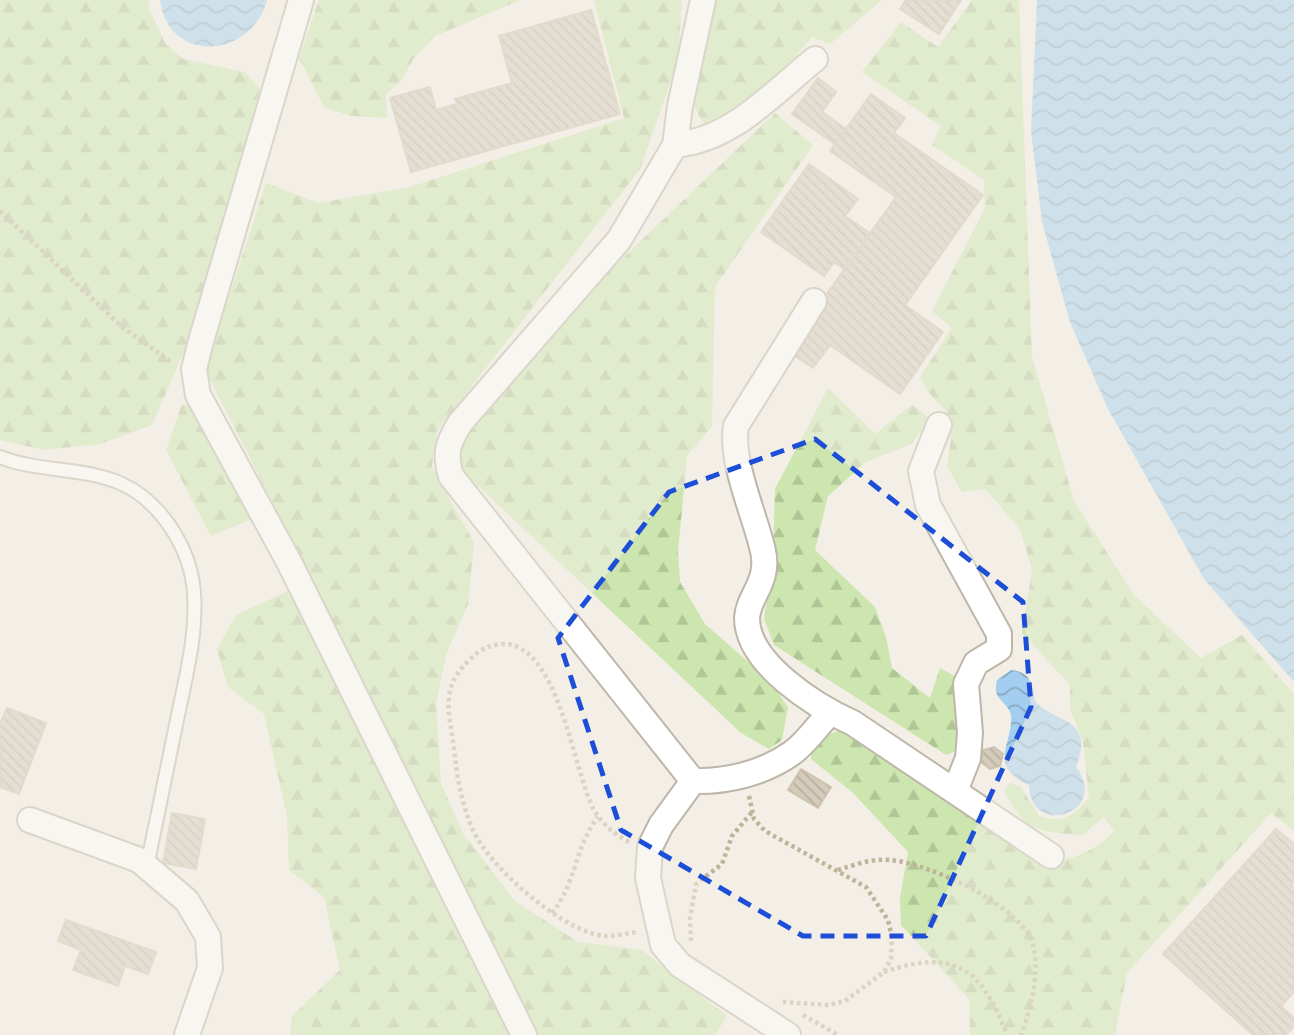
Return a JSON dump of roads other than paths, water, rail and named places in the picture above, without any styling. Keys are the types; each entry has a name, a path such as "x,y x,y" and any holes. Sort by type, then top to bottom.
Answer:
{"street":[{"path":"302,0 201,341 194,369 198,396 289,562 524,1035"},
{"path":"693,781 451,476 446,459 447,443 460,423 619,240 675,145 680,106 703,0"},
{"path":"675,145 714,138 735,125 815,60"},
{"path":"814,301 736,426 734,437 764,555 760,588 747,616 751,636 758,652 781,677 830,713 853,723 1051,856"},
{"path":"939,425 921,471 928,505 999,634 999,649 976,663 966,684 970,733 968,758 955,792"},
{"path":"693,781 717,781 744,776 793,753 830,713"},
{"path":"693,781 660,825 650,847 648,878 663,945 680,965 788,1035"},
{"path":"30,820 139,860 187,901 208,937 210,968 187,1035"}],"lane":[{"path":"0,457 119,483 140,495 160,513 174,533 186,561 194,591 189,663 147,867"}],"water":[{"path":"160,0 267,0 258,20 245,34 228,43 210,46 193,44 178,35 166,21"},
{"path":"1037,0 1294,0 1294,682 1204,579 1107,407 1070,322 1042,222 1031,131"},
{"path":"1011,670 1027,676 1032,684 1035,701 1070,724 1081,738 1076,767 1084,783 1084,797 1077,807 1066,814 1054,815 1042,811 1033,802 1029,785 1008,770 1005,753 1011,714 998,696 996,687 997,680"}]}
